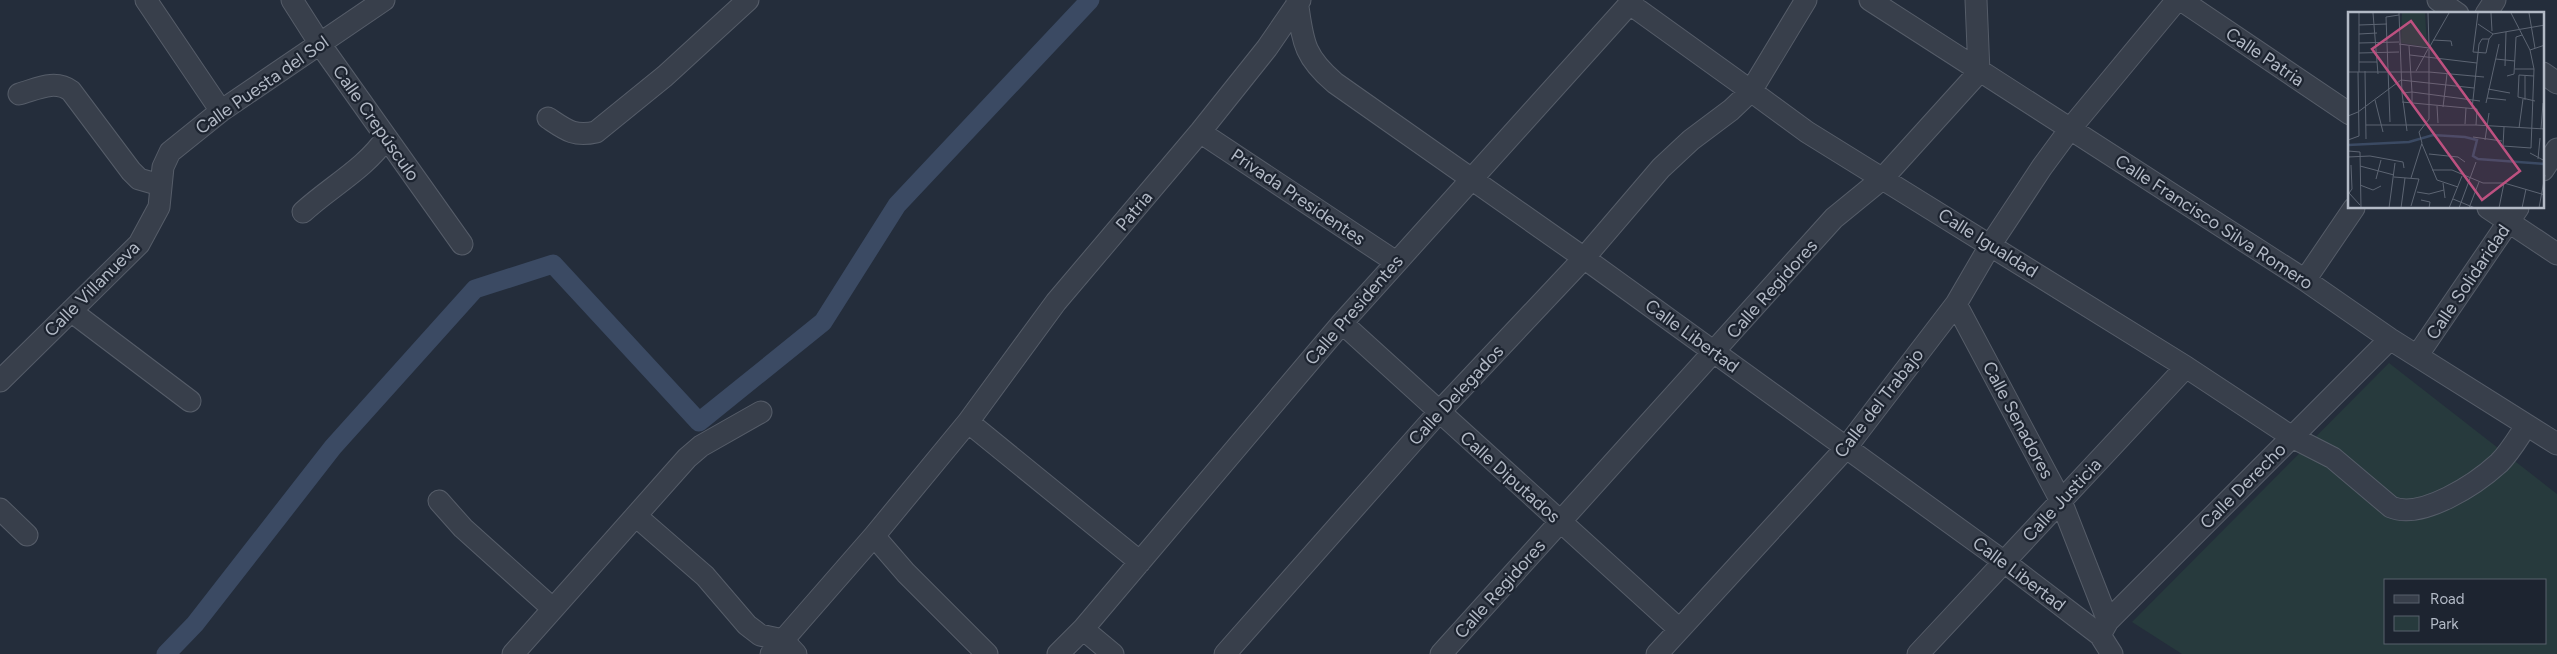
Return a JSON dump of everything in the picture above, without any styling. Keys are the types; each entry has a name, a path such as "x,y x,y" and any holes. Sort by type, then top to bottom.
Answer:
{"street":[{"path":"146,0 221,111"},
{"name":"Calle Crepúsculo","path":"292,0 320,44 462,244"},
{"name":"Calle Puesta del Sol","path":"160,185 163,167 170,152 221,111 384,0"},
{"path":"548,118 567,131 582,136 596,132 665,76 748,0"},
{"path":"1751,91 1806,0"},
{"name":"Calle Francisco Silva Romero","path":"1870,0 1979,72 2305,280 2390,339 2557,444"},
{"path":"1976,0 1979,72"},
{"name":"Calle del Trabajo","path":"1657,654 1845,449 1956,304 1991,244 2042,167 2070,129 2177,0"},
{"name":"Calle Patria","path":"2181,0 2348,113"},
{"path":"2438,0 2455,12"},
{"path":"2487,12 2495,0"},
{"name":"Patria","path":"783,649 968,422 1056,302 1200,132 1267,48 1298,1"},
{"name":"Calle Libertad","path":"1298,1 1306,51 1317,68 1335,83 1584,258 1845,449 2004,561 2104,628 2112,654"},
{"name":"Calle Igualdad","path":"1631,2 1807,132 1991,244 2186,367 2292,437 2345,465 2391,507 2400,511 2424,508 2480,478 2499,463 2526,426"},
{"name":"Calle Presidentes","path":"1084,629 1342,322 1470,178 1631,2"},
{"name":"Calle Regidores","path":"1441,654 1834,218 1883,178 1979,72"},
{"path":"2544,74 2557,83"},
{"path":"19,94 52,84 62,84 71,91 131,171 139,179 160,185"},
{"name":"Calle Delegados","path":"1225,654 1439,412 1584,258 1661,168 1691,140 1731,110 1751,91"},
{"name":"Privada Presidentes","path":"1200,132 1396,262"},
{"path":"303,212 330,188 375,154 386,138"},
{"path":"2544,168 2557,149"},
{"name":"Calle Villanueva","path":"0,381 139,244 159,207 160,185"},
{"path":"2305,280 2353,209"},
{"path":"2492,209 2513,214 2557,254"},
{"name":"Calle Solidaridad","path":"2418,356 2513,214"},
{"name":"Calle Senadores","path":"1956,304 2061,501 2104,628"},
{"path":"71,311 190,401"},
{"name":"Calle Diputados","path":"1342,322 1679,629"},
{"name":"Calle Derecho","path":"2104,628 2390,339"},
{"name":"Calle Justicia","path":"1918,654 2186,367"},
{"path":"513,654 552,608 688,458 702,446 761,412"},
{"path":"968,422 1140,562"},
{"path":"439,501 463,528 552,608"},
{"path":"0,510 27,535"},
{"path":"636,516 705,576 747,625 783,649"},
{"path":"874,536 906,572 987,654"},
{"path":"2104,628 2128,654"},
{"path":"1058,654 1084,629 1113,654"}],"green space":[{"path":"2389,363 2557,494 2557,654 2182,654 2132,622"}],"waterway":[{"path":"166,654 195,624 333,447 475,289 553,264 699,422 823,322 897,205 1090,0"}]}
